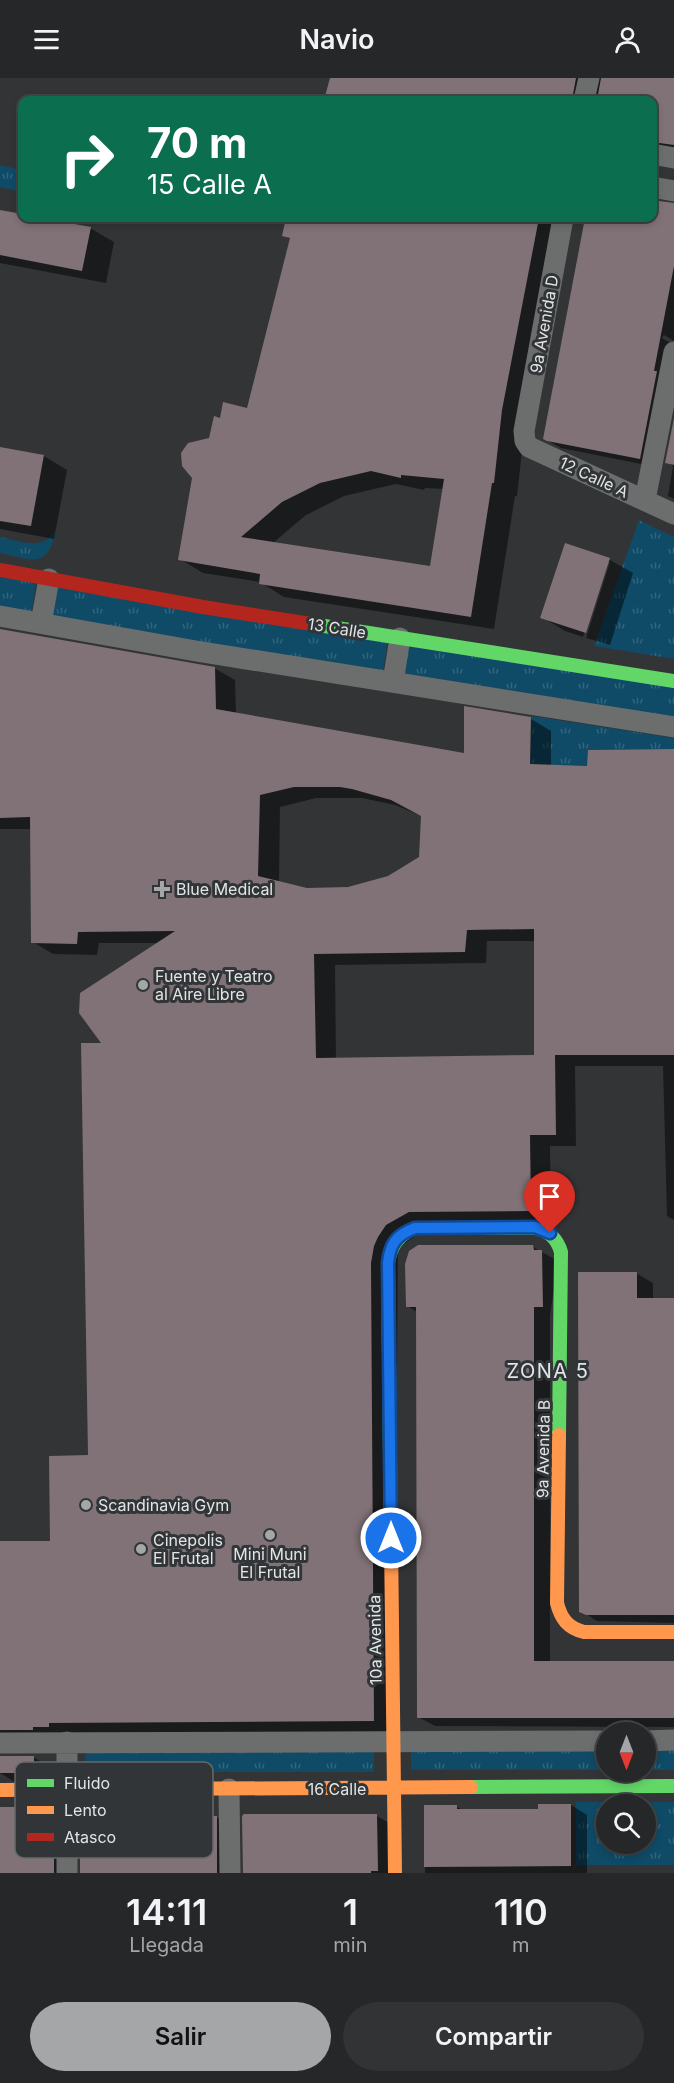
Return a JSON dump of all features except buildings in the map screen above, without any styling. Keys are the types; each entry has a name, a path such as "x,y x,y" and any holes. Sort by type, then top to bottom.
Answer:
{"street":[{"path":"585,96 589,78"},
{"path":"657,155 674,158"},
{"path":"657,188 674,191"},
{"name":"9a Avenida D","path":"524,431 562,222"},
{"path":"645,500 674,352"},
{"name":"12 Calle A","path":"524,431 525,441 529,447 674,514"},
{"name":"13 Calle","path":"0,570 215,608 674,681"},
{"path":"41,623 49,579"},
{"path":"0,616 196,651 674,727"},
{"path":"393,682 400,638"},
{"name":"10a Avenida","path":"395,1873 388,1263 391,1247 399,1235 415,1228 535,1227 556,1238 561,1252"},
{"name":"9a Avenida B","path":"561,1252 557,1603 560,1615 574,1630 584,1632 674,1632"},
{"path":"656,1741 674,1740"},
{"path":"0,1743 596,1741"},
{"path":"67,1742 67,1762"},
{"name":"16 Calle","path":"213,1789 674,1786"},
{"path":"229,1789 230,1873"}],"green space":[{"path":"0,165 18,169 18,191 0,187"},
{"path":"639,520 674,537 674,659 594,646"},
{"path":"56,529 49,551 37,559 0,553 0,537 39,543 45,541"},
{"path":"0,573 36,580 31,618 0,612"},
{"path":"54,581 388,637 382,679 47,623"},
{"path":"400,638 674,681 674,727 393,682"},
{"path":"531,716 674,738 674,749 588,750 587,766 530,764"},
{"path":"656,1747 674,1748 674,1770 656,1770"},
{"path":"411,1748 596,1748 596,1770 411,1770"},
{"path":"374,1749 374,1772 213,1772 213,1762 85,1762 86,1750"},
{"path":"576,1802 596,1802 596,1854 656,1854 656,1802 674,1802 674,1865 576,1865"}],"traffic: fast":[{"path":"318,625 674,681"},
{"path":"390,1457 388,1263 396,1241 415,1228 535,1228 548,1233 555,1239 561,1252 559,1435"},
{"path":"471,1787 674,1786"}],"traffic: slow":[{"path":"559,1435 557,1603 563,1618 569,1625 584,1632 674,1632"},
{"path":"390,1457 395,1873"},
{"path":"213,1789 471,1787"},
{"path":"0,1790 15,1790"}],"traffic: jam":[{"path":"0,570 203,607 318,625"}],"place":[{"name":"Blue Medical","path":"162,889"},
{"name":"Fuente y Teatro al Aire Libre","path":"143,985"},
{"name":"Scandinavia Gym","path":"86,1505"},
{"name":"Mini Muni El Frutal","path":"270,1535"},
{"name":"Cinepolis El Frutal","path":"141,1549"}],"district":[{"name":"ZONA 5","path":"548,1371"}],"route":[{"path":"391,1538 388,1263 394,1241 399,1235 415,1228 535,1227 550,1233"}]}
